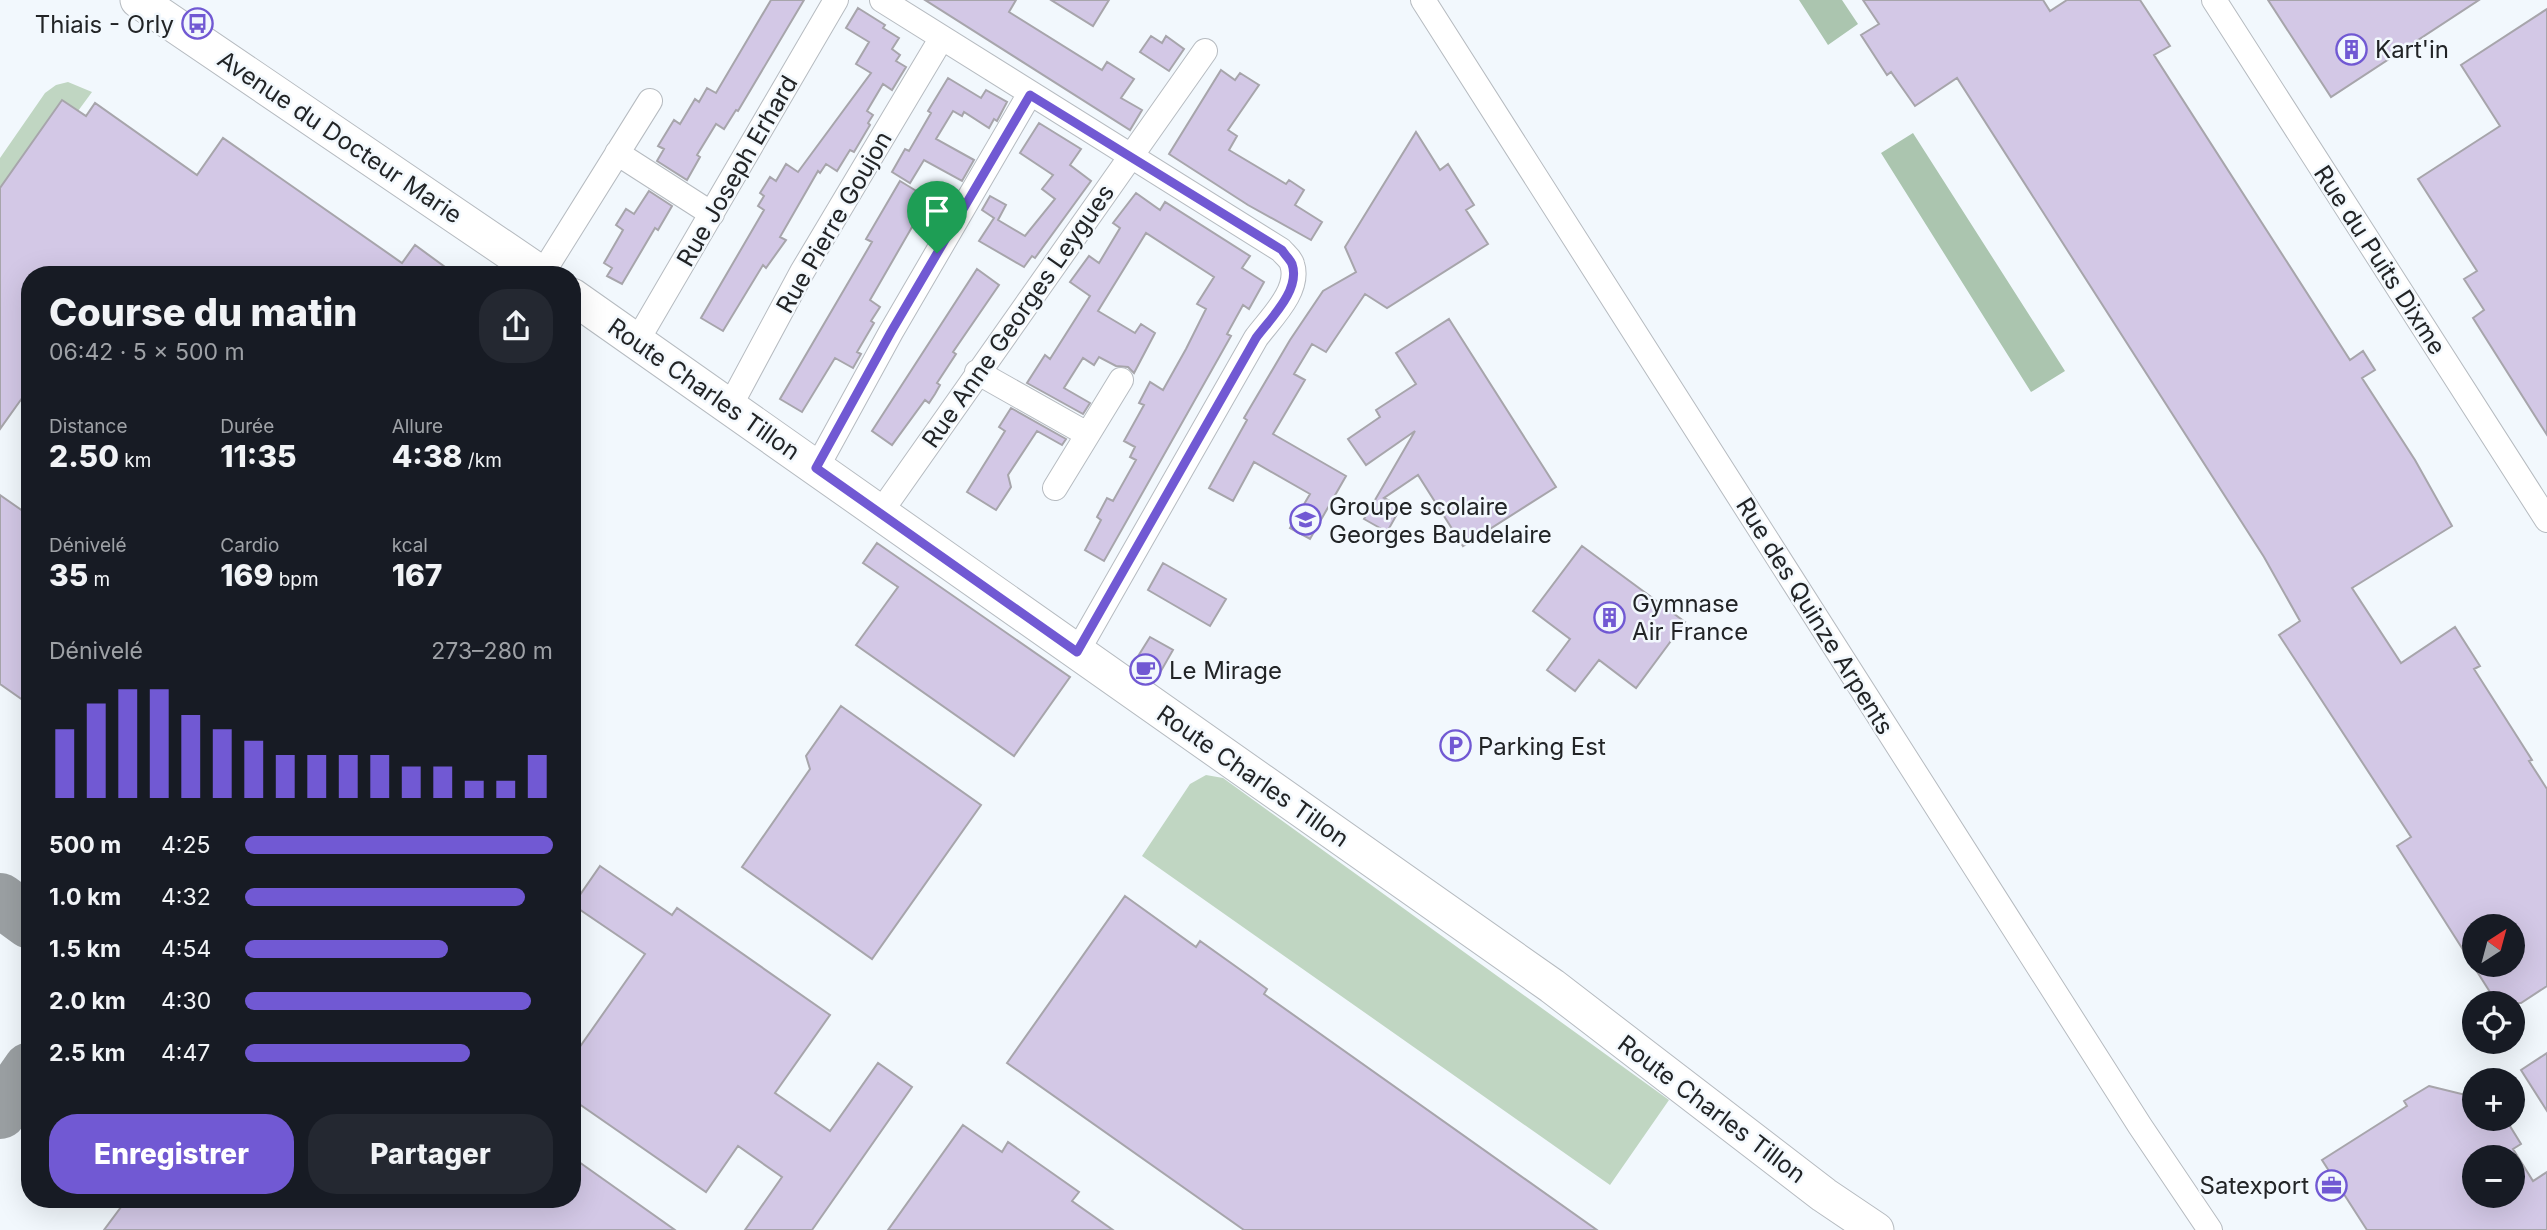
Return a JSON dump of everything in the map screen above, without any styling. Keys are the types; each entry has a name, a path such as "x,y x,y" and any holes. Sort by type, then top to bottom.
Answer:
{"main road":[{"name":"Avenue du Docteur Marie","path":"138,0 530,266"},
{"name":"Route Charles Tillon","path":"581,302 1552,986 1824,1195"},
{"path":"1824,1195 1858,1230"},
{"path":"1824,1195 1876,1230"}],"street":[{"name":"Rue Joseph Erhard","path":"637,341 836,0"},
{"path":"882,0 1030,95 1282,250 1292,263 1293,279 1288,295 1256,338 1077,652"},
{"name":"Rue des Quinze Arpents","path":"1423,0 2140,1126 2210,1230"},
{"name":"Rue du Puits Dixme","path":"2214,0 2547,520"},
{"name":"Rue Pierre Goujon","path":"730,406 802,272 941,39"},
{"name":"Rue Anne Georges Leygues","path":"880,513 976,372 1205,51"},
{"path":"816,468 891,332 1030,95"},
{"path":"547,266 650,101"},
{"path":"617,153 712,214"},
{"path":"976,372 1087,434"},
{"path":"1055,488 1121,380"}],"green space":[{"path":"1799,0 1842,0 1858,24 1828,45"},
{"path":"68,82 92,92 78,111 62,100 0,188 0,158 45,93 56,85"},
{"path":"1913,133 2065,371 2031,392 1881,153"},
{"path":"1206,775 1223,778 1669,1100 1610,1185 1142,856 1190,784"}],"building":[{"path":"771,0 804,0 738,111 736,110 724,129 716,124 697,155 700,157 687,180 657,161 664,149 658,146 674,120 680,124 695,99 699,102 707,88 716,93"},
{"path":"925,0 1016,0 1009,12 1102,70 1107,62 1134,79 1121,98 1142,110 1130,130"},
{"path":"1051,0 1109,0 1093,26"},
{"path":"1863,0 2043,0 2050,11 2067,0 2140,0 2170,46 2154,55 2350,360 2363,351 2375,370 2362,378 2415,460 2452,526 2352,588 2401,663 2455,627 2480,666 2474,669 2532,760 2529,761 2547,789 2547,986 2525,1000 2525,991 2489,991 2480,977 2525,977 2525,914 2462,914 2462,948 2397,846 2411,837 2279,635 2300,621 2264,557 1957,78 1915,106 1891,72 1887,75 1861,35 1879,24"},
{"name":"Kart'in","path":"2268,0 2479,0 2331,97"},
{"path":"858,8 885,25 883,28 899,38 892,49 900,55 896,61 906,67 892,90 883,84 867,111 873,115 868,123 870,125 854,152 850,150 837,171 826,164 820,173 818,171 780,237 786,240 766,268 763,265 723,331 701,318 764,210 758,206 764,196 760,193 770,177 776,181 786,164 798,172 871,73 856,64 869,42 846,28"},
{"path":"2547,9 2547,435 2473,318 2484,310 2464,279 2477,271 2418,179 2500,126 2461,65"},
{"path":"1151,36 1162,43 1166,36 1184,49 1169,71 1140,52"},
{"path":"1221,70 1235,80 1240,73 1259,85 1228,130 1237,136 1229,150 1286,184 1289,180 1304,190 1295,205 1322,222 1311,240 1248,205 1169,154"},
{"path":"948,78 981,98 986,90 1007,102 997,121 994,119 989,128 964,112 962,116 953,111 936,139 974,160 962,181 924,160 910,183 892,172 905,149 909,151"},
{"path":"62,100 86,116 95,103 197,175 223,138 402,263 415,245 444,266 21,266 21,400 0,429 0,188"},
{"path":"1039,123 1081,149 1070,165 1091,181 1035,258 1032,256 1024,267 979,241 994,218 982,210 990,196 1006,205 998,220 1025,236 1055,199 1042,189 1053,175 1020,153"},
{"path":"1416,132 1440,170 1448,164 1474,205 1466,210 1488,244 1387,308 1365,294 1326,352 1312,344 1294,374 1305,380 1273,434 1346,476 1310,539 1290,528 1310,494 1254,462 1233,501 1209,488 1247,420 1244,418 1290,340 1323,291 1356,272 1345,247"},
{"path":"900,181 923,195 917,205 923,208 870,300 880,307 857,352 861,354 853,368 835,358 802,412 780,399 872,242 866,239"},
{"path":"649,191 672,206 658,230 655,228 622,284 607,276 612,268 604,263 623,230 616,225 626,209 634,214"},
{"path":"1136,193 1160,210 1165,202 1250,256 1242,268 1264,282 1249,309 1243,305 1227,334 1231,336 1104,561 1085,550 1101,520 1097,517 1107,498 1113,501 1136,460 1130,457 1135,447 1124,441 1144,405 1139,403 1150,382 1163,390 1186,349 1206,309 1197,304 1214,277 1146,233 1098,311 1135,333 1141,324 1155,333 1134,373 1128,367 1116,366 1099,357 1094,365 1083,358 1064,388 1090,403 1083,414 1027,383 1045,355 1050,359 1090,296 1070,282 1089,256 1099,263 1120,228 1113,223"},
{"path":"977,269 999,285 953,352 956,354 937,383 940,385 929,403 925,400 892,445 872,431"},
{"path":"1449,319 1556,487 1463,546 1418,475 1384,498 1401,507 1387,532 1364,519 1415,431 1366,465 1348,439 1380,417 1376,410 1416,384 1396,353"},
{"path":"1011,408 1066,439 1062,445 1037,431 1008,475 1011,487 996,510 967,492 1005,431 999,427"},
{"path":"0,495 21,510 21,699 0,684"},
{"path":"877,543 1070,677 1014,756 856,645 898,587 863,563"},
{"name":"Gymnase Air France","path":"1582,546 1685,622 1636,688 1599,660 1575,691 1547,670 1570,639 1533,611"},
{"path":"1163,563 1226,599 1210,626 1148,590"},
{"path":"1150,637 1173,650 1161,671 1137,658"},
{"path":"841,706 981,805 872,959 742,867 810,769 806,756"},
{"path":"600,866 672,915 677,908 830,1015 775,1093 830,1131 878,1063 912,1087 812,1230 745,1230 782,1177 738,1146 706,1192 581,1105 581,1045 645,954 581,910 581,893"},
{"path":"1125,896 1196,947 1200,941 1267,989 1264,994 1597,1230 1244,1230 1007,1063"},
{"path":"2547,1053 2547,1111 2525,1076 2524,1068"},
{"path":"2429,1086 2462,1094 2462,1131 2513,1131 2519,1145 2462,1145 2462,1208 2525,1208 2525,1168 2533,1181 2547,1172 2547,1230 2367,1230 2322,1160 2407,1106 2404,1101"},
{"path":"963,1125 1002,1152 1008,1142 1079,1192 1072,1201 1113,1230 888,1230"},
{"path":"581,1163 675,1230 104,1230 120,1208 581,1208"}],"taxiway":[{"path":"0,900 21,915"},
{"path":"0,1112 21,1082"}],"place":[{"name":"Thiais - Orly","path":"197,24"},
{"name":"Kart'in","path":"2352,49"},
{"name":"Groupe scolaire Georges Baudelaire","path":"1306,520"},
{"name":"Gymnase Air France","path":"1609,617"},
{"name":"Le Mirage","path":"1146,670"},
{"name":"Parking Est","path":"1455,746"},
{"name":"Satexport","path":"2332,1185"}],"route":[{"path":"1030,95 1282,250 1292,263 1293,279 1288,295 1256,338 1077,652 816,468 937,253 1030,95"}]}
